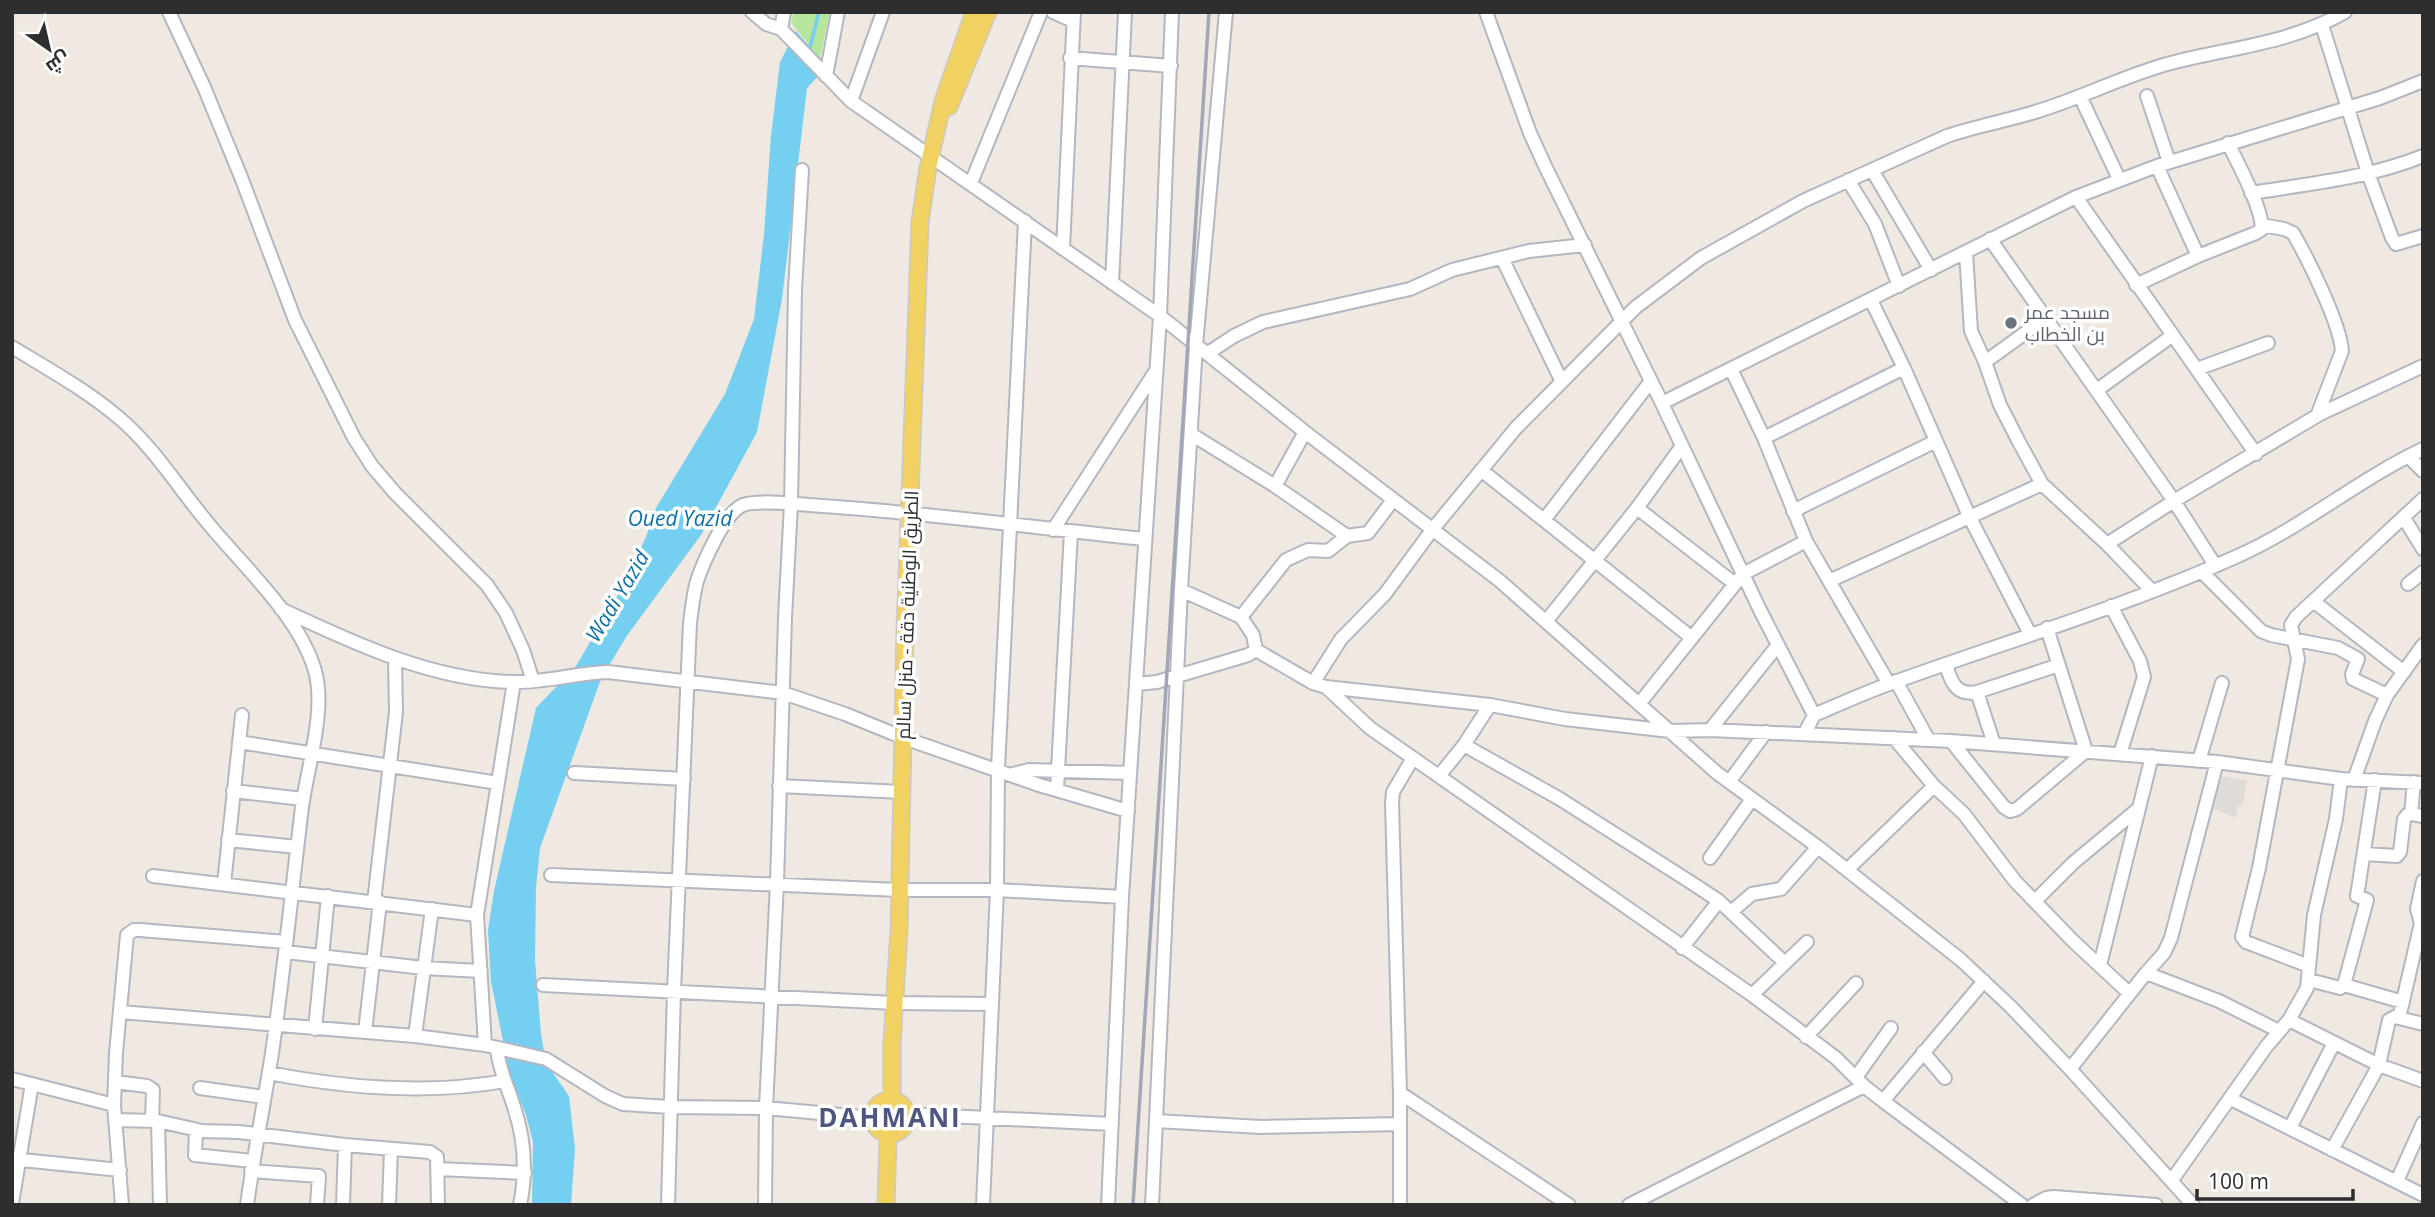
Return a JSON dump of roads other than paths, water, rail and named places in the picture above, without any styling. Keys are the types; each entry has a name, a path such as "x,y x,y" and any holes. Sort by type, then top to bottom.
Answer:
{"main road":[{"name":"الطريق الوطنية دقة - منزل سالم","path":"892,1100 920,222 931,155 949,79 974,12"},
{"name":"الطريق الوطنية دقة - منزل سالم","path":"938,132 961,83 988,12"},
{"path":"892,1100 902,1105 907,1114 903,1129 888,1135 877,1129 873,1118 878,1105 892,1100"},
{"path":"886,1205 888,1135"}],"street":[{"path":"169,12 220,126 295,320 354,438 372,466 395,493 487,585 506,613 523,650 533,681"},
{"path":"752,12 766,24 785,33 851,101 1160,316 1305,432 1500,581 1729,782 1961,960 2070,1069 2193,1205"},
{"path":"784,12 785,33"},
{"path":"825,74 838,12"},
{"path":"851,101 883,12"},
{"path":"971,183 1041,12"},
{"path":"1054,12 1074,17 1063,248"},
{"path":"1112,283 1125,12"},
{"path":"1108,1205 1122,897 1160,316 1172,12"},
{"path":"1152,1205 1181,590 1196,345 1226,12"},
{"path":"1486,12 1530,133 1662,403 1739,579 1778,645 1814,715"},
{"path":"1313,682 1341,639 1385,594 1432,530 1517,428 1636,307 1701,258 1803,201 1970,128 2035,112 2155,67 2285,39 2322,25 2345,12"},
{"path":"2322,25 2368,173 2392,238 2396,244 2423,236"},
{"path":"1070,58 1171,66"},
{"path":"1662,403 2076,197 2163,164 2380,98 2423,81"},
{"path":"2080,96 2119,180"},
{"path":"2147,96 2163,164 2198,256"},
{"path":"2136,285 2262,229 2251,193 2228,143"},
{"path":"2251,193 2368,173 2402,165 2423,156"},
{"path":"765,1205 766,1108 791,504 795,289 802,170"},
{"path":"1872,170 1931,270"},
{"path":"1848,180 1875,224 1899,286"},
{"path":"2076,197 2256,454"},
{"path":"983,1205 997,890 998,769 1025,221"},
{"path":"2262,225 2293,233 2342,343 2343,351 2317,416"},
{"path":"1990,239 2174,501 2215,565"},
{"path":"1208,354 1234,336 1263,323 1410,289 1452,270 1529,251 1585,244"},
{"path":"1966,253 1971,331 1986,362 2000,405 2042,484 2107,544 2152,591"},
{"path":"1502,258 1562,382"},
{"path":"1871,300 1970,518 2030,634"},
{"path":"1986,362 2046,318"},
{"path":"2096,390 2173,335"},
{"path":"2197,369 2268,343"},
{"path":"12,347 75,385 118,416 142,439 281,609 315,669 319,693 318,718 303,799 276,1026 251,1166 247,1205"},
{"path":"2107,544 2317,416 2423,366"},
{"path":"1764,438 1904,368"},
{"path":"1731,369 1764,438 1806,541 1927,740"},
{"path":"1052,530 1156,371"},
{"path":"1544,520 1651,381"},
{"path":"1275,486 1305,432"},
{"path":"1191,434 1275,486 1347,536"},
{"path":"1793,511 1936,441"},
{"path":"1547,620 1637,508 1682,446"},
{"path":"1805,733 1814,715 1893,682 2152,591 2263,544 2423,449"},
{"path":"2408,456 2423,471"},
{"path":"1481,470 1692,638"},
{"path":"1829,581 2042,484"},
{"path":"2403,1002 2344,985 2340,988 2246,942 2242,937 2257,876 2298,653 2292,638 2291,625 2313,601 2423,499"},
{"path":"1241,617 1286,561 1308,550 1328,551 1347,536 1365,534 1393,500"},
{"path":"668,1205 690,623 697,583 723,526 736,509 743,505 791,504 910,511 1144,539"},
{"path":"1637,508 1739,579"},
{"path":"2404,518 2423,549"},
{"path":"1058,789 1071,532"},
{"path":"1639,704 1739,579 1806,541"},
{"path":"2202,572 2261,631 2338,648 2357,658 2358,662 2351,677 2387,695"},
{"path":"2408,584 2423,572"},
{"path":"1181,590 1241,617 1252,635 1256,650 1326,687 1490,705 1565,719 1670,731 1805,733 1951,741 2217,762 2347,780 2418,783 2417,815 2407,815 2404,819 2400,852 2397,856 2364,853"},
{"path":"2313,601 2404,672"},
{"path":"2111,606 2140,661 2144,677 2120,754"},
{"path":"281,609 347,640 395,658 442,671 514,682 608,672 783,693 1039,785 1128,811"},
{"path":"2047,628 2086,751"},
{"path":"1710,730 1778,645"},
{"path":"2172,1180 2231,1100 2266,1046 2300,1003 2309,973 2314,915 2347,780 2387,695 2423,645"},
{"path":"1137,684 1177,676 1248,655 1256,650"},
{"path":"365,1032 396,712 395,658"},
{"path":"1946,665 1953,684 1966,693 1977,692 2059,665"},
{"path":"514,682 477,915 481,971 494,1048 519,1122 524,1148 525,1173 520,1205"},
{"path":"2199,761 2222,683"},
{"path":"1326,687 1370,729 1752,995 1836,1058 1883,1101 2022,1205"},
{"path":"1977,692 1994,744"},
{"path":"1439,776 1464,745 1490,705"},
{"path":"224,884 242,715"},
{"path":"1729,782 1766,732"},
{"path":"1894,738 1934,786 1959,809 2015,881 2073,941 2129,993"},
{"path":"1951,741 2010,811 2017,810 2086,751"},
{"path":"239,742 498,783"},
{"path":"1464,745 1560,799 1719,901 1785,963"},
{"path":"2100,965 2152,756"},
{"path":"1400,1205 1392,803 1393,792 1413,758"},
{"path":"2070,1069 2164,953 2171,938 2217,762"},
{"path":"1013,774 1029,769 1130,773"},
{"path":"574,772 684,779"},
{"path":"2344,985 2367,900 2357,896 2375,780"},
{"path":"779,786 902,792"},
{"path":"1847,870 1934,786"},
{"path":"233,791 303,799"},
{"path":"1710,858 1752,799"},
{"path":"2035,901 2138,809"},
{"path":"228,840 297,847"},
{"path":"1731,912 1752,894 1781,889 1818,848"},
{"path":"551,875 899,890 997,890 1122,897"},
{"path":"153,876 477,915"},
{"path":"2399,1018 2421,923 2417,909 2423,881"},
{"path":"315,1029 328,896"},
{"path":"1682,948 1719,901"},
{"path":"415,1036 432,909"},
{"path":"122,1205 114,1105 125,939 130,932 141,930 286,947 323,957 481,971"},
{"path":"1752,995 1807,942"},
{"path":"2146,973 2219,1001 2279,1031"},
{"path":"1883,1101 1984,981"},
{"path":"1806,1037 1856,983"},
{"path":"543,985 894,1003 992,1004"},
{"path":"120,1012 415,1036 494,1048 546,1059 605,1096 623,1104 766,1108 873,1118"},
{"path":"2332,1150 2379,1065 2389,1020 2393,1017 2423,1024"},
{"path":"2289,1020 2379,1065 2423,1081"},
{"path":"1629,1205 1860,1081 1891,1028"},
{"path":"2290,1128 2334,1043"},
{"path":"1923,1052 1945,1078"},
{"path":"269,1073 371,1087 448,1087 505,1081"},
{"path":"12,1079 114,1105"},
{"path":"115,1082 147,1086 153,1090 160,1205"},
{"path":"12,1203 15,1160 32,1084"},
{"path":"200,1088 264,1097"},
{"path":"1399,1093 1569,1205"},
{"path":"2231,1100 2423,1195"},
{"path":"907,1114 1112,1125"},
{"path":"115,1121 155,1121 196,1130 433,1153 437,1157 438,1205"},
{"path":"1156,1121 1261,1126 1399,1124"},
{"path":"2397,1181 2423,1123"},
{"path":"196,1130 195,1154 318,1176 317,1205"},
{"path":"343,1205 345,1145"},
{"path":"389,1205 391,1149"},
{"path":"15,1160 120,1170"},
{"path":"438,1169 525,1173"},
{"path":"2033,1205 2046,1198 2054,1198 2156,1205"}],"water":[{"name":"Oued Yazid","path":"796,31 820,58 824,70 807,88 782,299 757,432 701,535 626,637 601,679 540,848 536,888 535,960 541,1034 546,1063 569,1096 575,1149 571,1205 532,1205 533,1142 526,1115 510,1075 491,982 488,930 494,891 536,708 576,666 623,586 656,508 725,394 754,319 780,62"}],"waterway":[{"name":"Wadi Yazid","path":"809,51 819,12"}],"railway":[{"path":"1133,1205 1209,12"}],"place":[{"name":"مسجد عمر بن الخطاب","path":"2011,323"}],"district":[{"name":"DAHMANI","path":"890,1117"}]}
